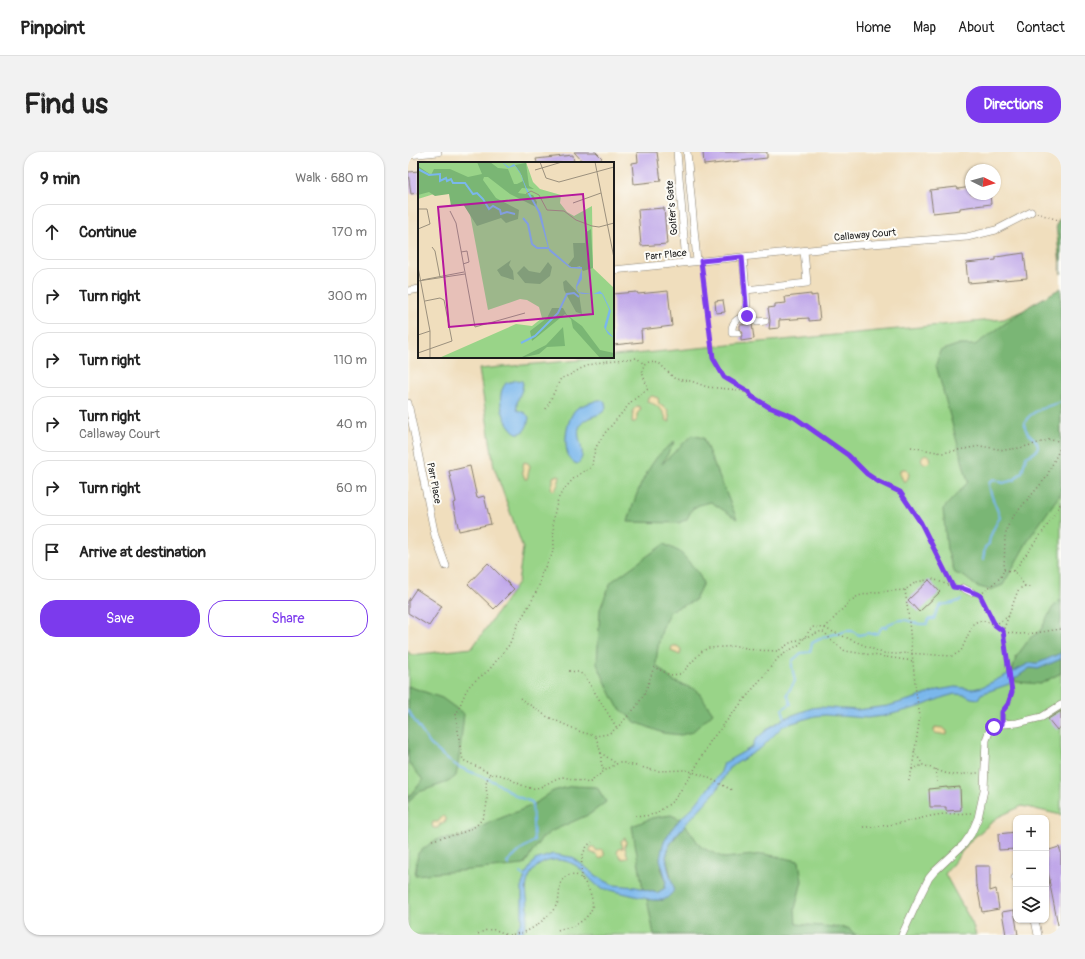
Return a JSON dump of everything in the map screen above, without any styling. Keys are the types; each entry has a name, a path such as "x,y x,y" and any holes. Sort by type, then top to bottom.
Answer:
{"street":[{"path":"408,155 438,152"},
{"name":"Golfer's Gate","path":"677,152 686,262"},
{"name":"Golfer's Gate","path":"687,152 699,261"},
{"name":"Callaway Court","path":"699,261 966,237 996,230 1031,212"},
{"path":"746,290 807,283 804,251"},
{"path":"742,257 747,316"},
{"name":"Parr Place","path":"614,270 699,261"},
{"path":"738,333 732,333 733,323 739,317 747,316 755,319 757,322 765,321"},
{"name":"Parr Place","path":"408,403 435,536 446,566"},
{"path":"963,588 971,592"},
{"path":"902,935 926,882 967,839 975,825 984,790 986,740 989,732 994,727 1002,724 1017,723 1042,717 1061,705"},
{"path":"1036,923 1038,935"}],"path":[{"path":"1031,212 1061,221"},
{"path":"699,261 713,358 724,377 749,392 751,396"},
{"path":"546,409 561,378 568,377 586,366 607,360 638,358 644,364"},
{"path":"644,364 649,362 659,363 675,379 691,381 707,388 739,390 769,407 794,417 848,455 867,474 879,482 900,492 921,523 953,587"},
{"path":"490,775 486,770 463,760 456,715 466,690 471,684 489,670 508,646 517,626 534,597 540,584 541,574 552,555 554,544 553,519 560,496 573,480 581,473 592,467 596,447 605,433 632,401 648,389 642,372 644,364"},
{"path":"911,448 942,453 980,446 1004,450 1020,448 1049,440 1061,440"},
{"path":"980,595 1000,577 1004,570 1005,536 1010,520 1046,478 1061,446"},
{"path":"1014,572 1047,526 1061,503"},
{"path":"1004,570 1014,572 1025,586 1030,588"},
{"path":"520,698 546,716 581,732 596,736 608,734 617,728 636,707 645,693 654,667 670,674 680,674 701,652 708,648 738,646 754,650 778,651 790,643 822,631 849,602 858,596 875,592 905,590 916,582 933,579 953,587 963,588"},
{"path":"1002,724 1002,712 1008,704 1012,692 1003,631 1017,593 1019,589 1025,586"},
{"path":"905,590 916,693 920,713 912,769 908,784"},
{"path":"971,592 980,595 995,625"},
{"path":"995,625 1008,616"},
{"path":"635,814 645,816 655,814 674,800 693,772 711,740 780,657 800,644 812,626 824,628 882,653 953,656 960,651 973,624 976,622 986,621 1003,631 1017,635 1061,629"},
{"path":"822,631 845,651 913,661"},
{"path":"569,671 578,672 584,675 617,728"},
{"path":"596,736 604,771"},
{"path":"914,751 923,764 954,775 985,772"},
{"path":"601,753 617,764"},
{"path":"490,775 502,775 530,788 540,788 563,777 589,783 604,771 620,762 657,771 686,770 724,785 732,790"},
{"path":"912,769 923,764"},
{"path":"936,769 937,784"},
{"path":"432,840 470,830 479,824 486,812 486,782 490,775"},
{"path":"863,827 900,823 932,816 979,813"},
{"path":"582,880 582,858 586,847 592,842"},
{"path":"510,935 527,930 548,915 557,905 559,899 559,886 565,876 574,874 582,880 589,890 592,898 592,907 584,919 575,926 557,930"},
{"path":"478,934 490,929 497,930 506,935"}],"green space":[{"path":"1061,218 1061,274 1056,225"},
{"path":"1061,288 1061,493 1030,537 1003,585 990,590 976,586 965,577 955,573 947,550 943,509 968,482 936,365 940,351 957,345 975,345 1031,305"},
{"path":"1061,294 1061,815 1022,806 998,817 970,841 945,874 972,923 976,935 408,935 408,651 411,655 472,648 518,583 523,548 494,467 479,369 614,358 614,356 1004,319"},
{"path":"692,435 703,438 737,519 711,502 699,505 692,509 687,519 679,523 628,522 639,488 657,457 675,441 662,464"},
{"path":"664,544 680,552 698,572 703,583 694,601 670,611 660,637 657,651 656,665 673,681 697,690 713,713 692,732 681,735 663,733 635,722 618,707 597,664 600,609 611,582"},
{"path":"1061,599 1061,673 1040,684 1017,682 1010,679 1016,657 1030,638 1040,631 1053,607"},
{"path":"408,686 442,698 464,714 456,776 448,782 416,793 408,803 408,798 423,780 408,762"},
{"path":"572,786 597,787 606,802 590,814 552,831 541,839 524,865 415,875 418,853 431,843 439,839 459,838 491,822 533,805 553,791"},
{"path":"671,815 680,819 670,831 661,868 666,880 665,888 657,893 643,889 632,826 652,818"},
{"path":"685,824 701,847 724,858 764,854 799,861 802,881 795,909 796,924 848,928 856,935 654,935 647,899 663,900 671,876 666,857 669,846"}],"sand":[{"path":"652,396 658,398 659,404 668,410 670,422 666,420 660,408 647,402 648,398"},
{"path":"637,406 641,409 637,414 637,420 632,422 633,410"},
{"path":"924,455 928,455 930,459 928,463 924,463 922,461 922,457"},
{"path":"524,462 528,463 530,466 527,479 525,479 522,471"},
{"path":"907,469 909,475 907,480 904,482 900,474 900,470"},
{"path":"558,475 560,476 559,480 554,491 551,488 553,477"},
{"path":"672,646 677,646 681,649 680,655 671,651"},
{"path":"935,727 943,728 947,731 947,735 935,733"},
{"path":"444,816 446,821 440,824 438,828 433,828 433,822 438,822"},
{"path":"625,838 625,848 628,857 623,859 617,852 619,849 623,848 621,841"},
{"path":"591,847 594,847 597,851 601,849 604,852 604,856 600,859 595,854 590,852"}],"water":[{"path":"518,380 522,381 523,384 522,391 517,402 517,410 525,413 529,417 527,426 523,432 520,433 514,431 508,424 502,412 501,402 502,391 506,383"},
{"path":"598,400 602,400 605,403 606,408 601,413 585,420 581,424 579,428 579,438 582,456 577,464 568,455 566,447 569,423 577,408"},
{"path":"1061,653 1061,659 1038,669 1030,668 1009,684 981,694 978,699 955,694 919,707 884,716 867,718 825,715 815,716 783,726 761,748 729,768 717,790 675,836 669,846 666,857 674,888 673,892 667,898 663,900 652,900 601,888 571,863 557,860 544,862 533,870 527,883 526,892 528,908 526,922 522,935 515,935 522,919 522,884 528,870 535,860 553,854 571,857 601,879 614,885 636,887 657,893 665,888 666,880 660,859 663,844 670,831 693,807 720,774 724,763 752,747 755,740 770,727 785,718 812,708 819,707 857,710 888,706 938,690 955,687 973,689 982,687 1030,663 1038,663"}],"building":[{"path":"574,152 596,152 602,158 598,162 583,162"},
{"path":"637,152 657,152 661,181 634,184 632,163 638,162"},
{"path":"703,152 767,152 767,158 704,165"},
{"path":"573,155 574,162 537,162 536,159"},
{"path":"418,171 418,193 411,194 408,172"},
{"path":"957,187 958,189 965,188 965,200 991,200 991,204 933,213 930,190"},
{"path":"664,208 667,244 641,246 638,210"},
{"path":"1024,253 1027,278 968,283 966,263 996,260 996,257"},
{"path":"668,291 672,326 641,330 642,342 614,345 614,294 637,292 638,294"},
{"path":"811,294 811,296 817,295 820,320 809,321 809,318 779,320 779,328 769,329 770,321 768,308 775,307 775,304 786,303 785,297"},
{"path":"723,300 725,312 716,313 715,301"},
{"path":"752,324 754,339 741,341 743,333 740,329 740,325"},
{"path":"470,466 477,498 484,496 491,524 459,531 453,503 456,502 449,471"},
{"path":"488,563 514,589 494,609 468,584"},
{"path":"929,580 940,592 919,612 908,600"},
{"path":"416,589 442,606 429,626 408,613 408,601"},
{"path":"1061,711 1061,727 1057,730 1048,719"},
{"path":"960,787 961,810 946,811 946,807 930,807 929,789"},
{"path":"1013,832 1013,849 999,850 998,834"},
{"path":"1059,847 1061,852 1061,925 1058,925 1049,880 1049,850"},
{"path":"975,866 990,866 990,891 996,889 999,909 982,912 976,886"},
{"path":"1013,910 1013,923 1016,923 1018,935 1006,935 1002,912"}],"waterway":[{"path":"983,560 985,547 989,544 993,530 1000,518 990,492 989,483 994,479 1003,483 1014,480 1022,472 1026,457 1035,452 1038,447 1037,442 1026,430 1025,424 1027,419 1037,411 1061,402"},
{"path":"785,719 782,709 791,704 787,694 795,681 792,661 801,653 810,652 812,643 824,637 846,631 852,631 859,635 878,633 882,627 887,627 888,624 899,620 906,620 918,624 927,624 929,619 934,619 937,610 941,605 961,600"},
{"path":"408,711 430,744 448,760 459,767 495,782 518,797 532,802 534,841 523,848 507,863 509,865"},
{"path":"520,873 526,877"}],"route":[{"path":"747,316 742,257 701,261 713,358 724,377 749,392 751,396 769,407 794,417 848,455 867,474 879,482 900,492 921,523 953,587 962,588 980,595 995,625 1003,631 1012,692 1008,704 1002,712 1002,724 994,727"}]}
